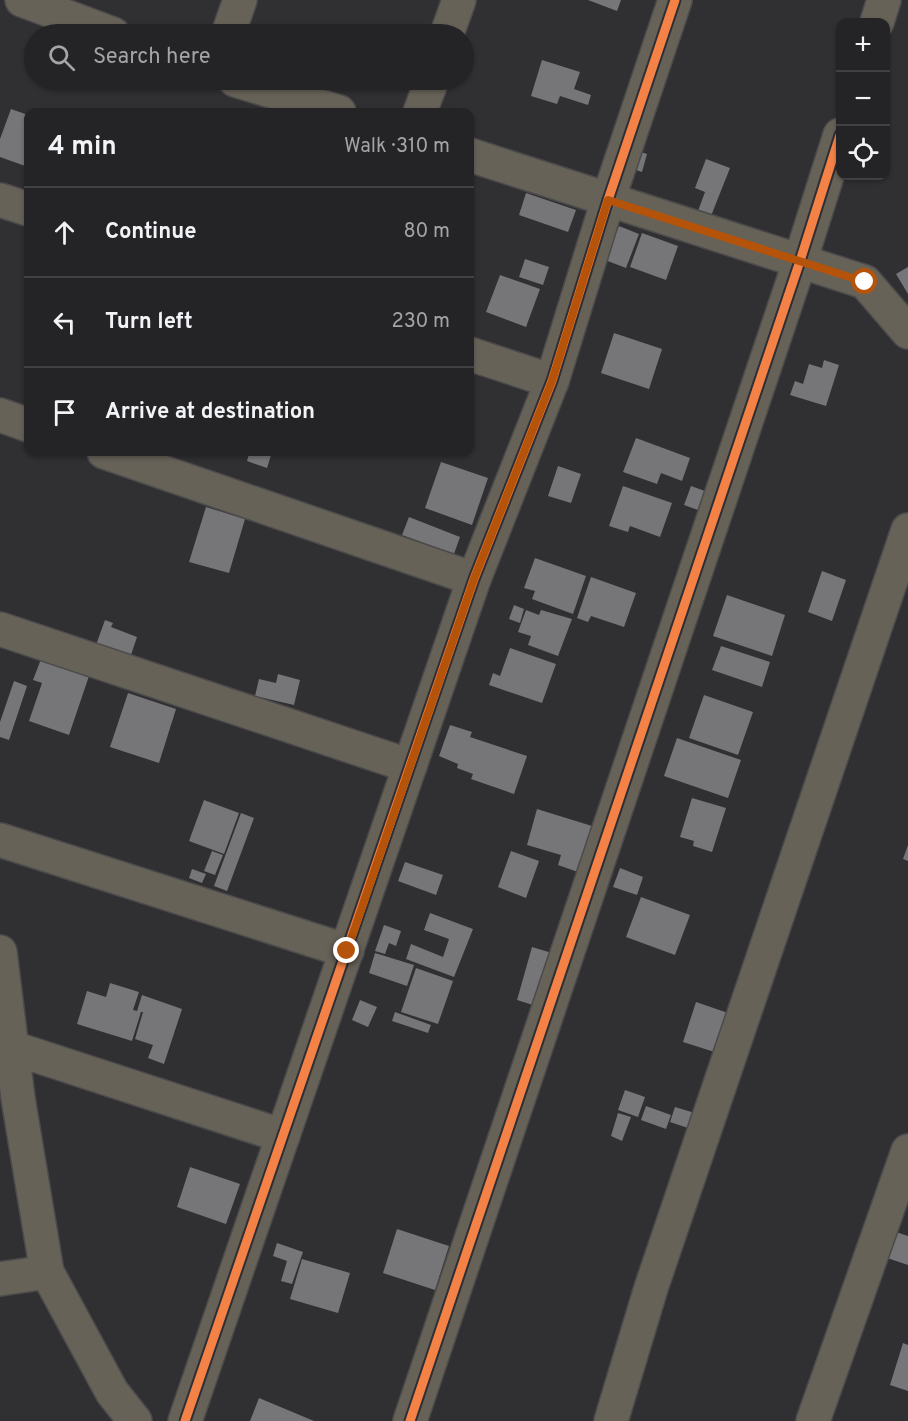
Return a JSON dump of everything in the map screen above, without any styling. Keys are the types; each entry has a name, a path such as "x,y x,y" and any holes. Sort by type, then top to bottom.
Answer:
{"street":[{"path":"22,0 86,24"},
{"path":"232,24 240,0"},
{"path":"451,24 459,0"},
{"path":"185,1421 474,579 552,381 608,200 675,0"},
{"path":"878,18 884,0"},
{"path":"268,90 326,108"},
{"path":"422,108 428,90"},
{"path":"410,1421 800,261 836,148"},
{"path":"474,156 865,282 908,332"},
{"path":"0,200 24,208"},
{"path":"474,355 552,381"},
{"path":"0,415 24,424"},
{"path":"116,456 474,579"},
{"path":"611,1421 651,1288 908,530"},
{"path":"0,629 410,766"},
{"path":"0,840 347,951"},
{"path":"0,952 13,1048 9,1099 47,1272 112,1392 135,1421"},
{"path":"13,1048 283,1136"},
{"path":"813,1421 908,1150"},
{"path":"0,1279 47,1272"}],"building":[{"path":"588,0 621,0 617,11"},
{"path":"542,60 580,72 574,89 591,95 588,105 560,96 557,104 531,96"},
{"path":"11,109 24,114 24,166 0,157 0,139"},
{"path":"635,150 647,154 642,172 630,168"},
{"path":"706,159 730,168 711,216 698,211 705,192 695,188"},
{"path":"526,193 576,210 568,232 519,215"},
{"path":"619,226 639,234 626,268 605,260"},
{"path":"642,233 678,246 666,280 630,267"},
{"path":"525,259 549,267 543,285 519,277"},
{"path":"908,267 908,294 896,274"},
{"path":"500,275 540,289 526,327 486,312"},
{"path":"614,333 662,349 649,389 601,373"},
{"path":"824,360 839,365 826,406 790,395 795,381 803,384 809,364 822,368"},
{"path":"636,438 690,458 682,481 661,473 657,484 623,472"},
{"path":"248,456 271,456 267,468 247,461"},
{"path":"441,462 488,478 472,525 425,508"},
{"path":"558,466 581,474 571,503 548,496"},
{"path":"623,486 672,503 660,537 630,526 628,532 609,526"},
{"path":"691,486 705,491 698,510 684,505"},
{"path":"206,507 245,519 229,573 189,562"},
{"path":"409,517 460,537 454,554 402,535"},
{"path":"535,558 586,576 573,614 532,599 535,591 524,588"},
{"path":"822,571 846,580 832,621 808,612"},
{"path":"591,577 636,593 624,627 591,616 588,622 577,618"},
{"path":"727,595 785,615 772,656 713,636"},
{"path":"514,605 524,609 520,623 509,619"},
{"path":"526,610 539,615 541,610 572,619 558,656 528,645 531,636 518,632"},
{"path":"105,620 113,623 111,627 137,637 130,658 96,645"},
{"path":"721,646 770,662 762,687 712,670"},
{"path":"510,648 556,664 542,703 489,685 493,673 500,676"},
{"path":"41,659 89,676 69,735 29,721 42,683 33,680"},
{"path":"278,674 300,680 294,705 255,696 259,679 276,683"},
{"path":"14,681 27,686 9,740 0,737 0,722"},
{"path":"128,693 176,709 159,763 110,747"},
{"path":"704,695 753,712 738,755 689,738"},
{"path":"450,725 472,732 470,737 527,756 514,794 471,779 473,774 457,768 458,764 439,756"},
{"path":"677,738 741,760 728,798 664,776"},
{"path":"692,798 726,808 712,852 693,846 694,841 680,837"},
{"path":"204,800 239,813 224,854 189,841"},
{"path":"537,809 592,826 578,872 558,865 561,855 527,845"},
{"path":"241,813 254,818 227,891 214,886"},
{"path":"908,845 908,861 903,859"},
{"path":"212,851 223,855 215,875 204,871"},
{"path":"511,851 539,861 526,898 498,887"},
{"path":"405,862 443,875 436,895 398,881"},
{"path":"620,868 643,877 637,895 613,887"},
{"path":"192,869 206,874 202,883 189,878"},
{"path":"641,897 690,915 675,955 626,937"},
{"path":"430,913 473,929 454,977 406,959 411,944 443,957 449,939 424,930"},
{"path":"384,925 401,931 396,946 389,943 385,954 375,951"},
{"path":"532,947 552,953 536,1006 517,1000"},
{"path":"375,953 414,965 407,986 369,973"},
{"path":"416,968 453,981 438,1024 401,1012"},
{"path":"110,983 139,992 133,1010 137,1011 142,995 182,1009 164,1064 148,1058 153,1045 135,1039 143,1012 141,1012 132,1041 77,1024 87,991 106,997"},
{"path":"360,1000 377,1007 368,1027 352,1020"},
{"path":"696,1002 737,1016 724,1055 683,1042"},
{"path":"395,1012 431,1025 428,1033 392,1021"},
{"path":"625,1090 645,1097 638,1117 618,1110"},
{"path":"646,1106 671,1115 666,1129 641,1120"},
{"path":"675,1107 695,1113 691,1129 670,1122"},
{"path":"618,1113 631,1117 622,1141 611,1136"},
{"path":"190,1167 240,1184 226,1224 177,1207"},
{"path":"397,1229 449,1246 435,1290 383,1273"},
{"path":"896,1232 908,1236 908,1265 887,1258"},
{"path":"277,1243 303,1252 292,1284 281,1281 287,1261 273,1256"},
{"path":"302,1259 350,1273 338,1313 290,1299"},
{"path":"903,1343 908,1345 908,1391 890,1385"},
{"path":"259,1398 314,1421 250,1421"}],"cycle path":[{"path":"185,1421 474,579 552,381 608,200 675,0"},
{"path":"410,1421 800,261 836,148"}],"route":[{"path":"347,951 474,579 552,381 608,200 865,282"}]}
